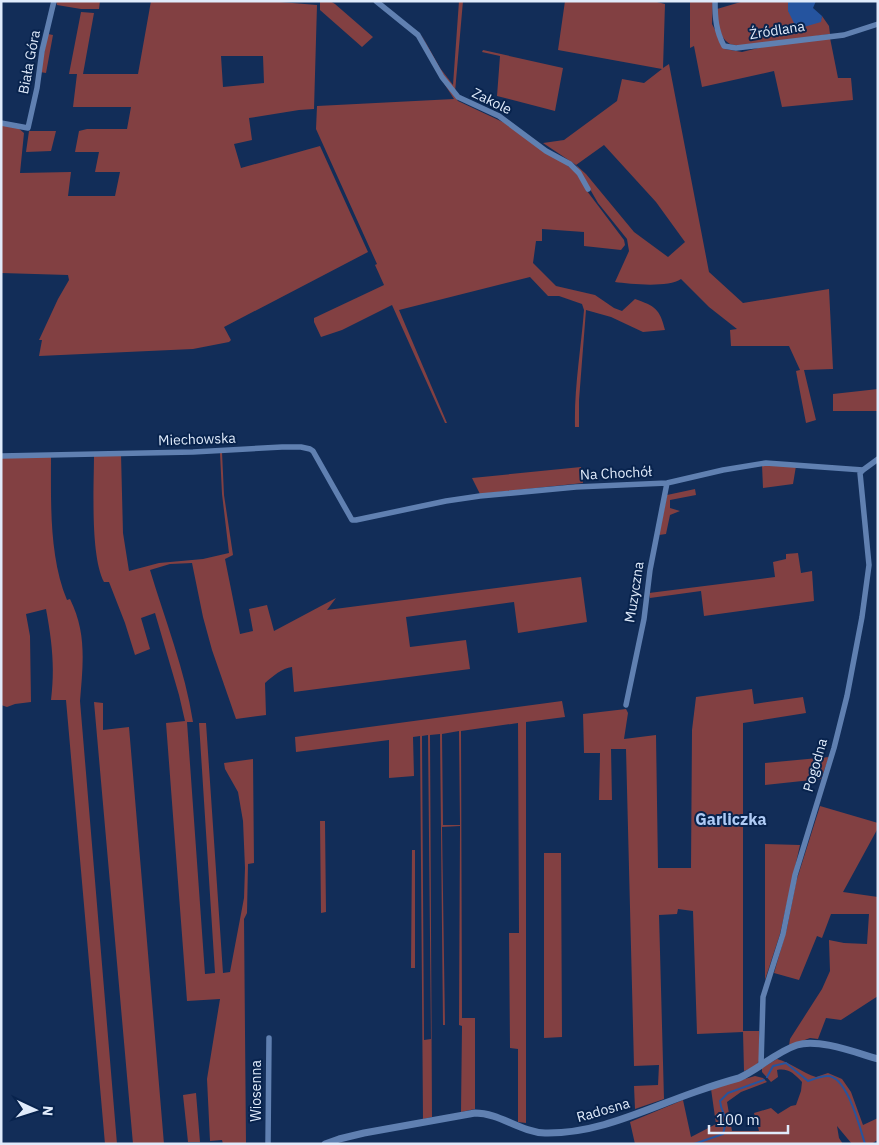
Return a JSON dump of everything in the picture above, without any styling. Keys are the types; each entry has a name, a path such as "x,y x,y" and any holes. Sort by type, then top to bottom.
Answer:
{"street":[{"name":"Biała Góra","path":"1,123 28,128 37,88 42,51 54,1"},
{"name":"Zakole","path":"376,1 418,35 442,77 458,97 499,116 546,151 570,164 579,173 588,189"},
{"name":"Źródlana","path":"715,1 715,24 721,40 724,46 736,48 844,35 878,24"},
{"name":"Miechowska","path":"1,456 193,452 282,447 306,448 313,451 352,520"},
{"path":"863,470 878,459"},
{"name":"Na Chochół","path":"352,520 480,496 576,487 667,483 766,462 863,470"},
{"name":"Pogodna","path":"761,1065 763,997 783,934 795,875 834,748 852,672 862,617 869,566 860,483 860,473 863,470"},
{"name":"Muzyczna","path":"626,705 667,483"},
{"name":"Wiosenna","path":"268,1144 269,1038"},
{"name":"Radosna","path":"325,1144 339,1138 475,1113 485,1113 541,1133 561,1133 598,1127 738,1078 797,1045 809,1043 878,1059"}],"shaded area":[{"path":"56,1 100,1 99,9 81,9 57,5"},
{"path":"151,1 268,1 317,5 314,109 249,118 252,140 234,144 241,168 320,146 368,252 224,327 231,340 229,342 193,349 39,356 42,340 39,340 69,280 68,275 1,273 1,125 18,128 24,133 20,173 71,172 68,196 115,196 120,172 95,172 99,152 75,152 79,131 87,129 127,129 131,107 73,107 77,74 69,74 81,12 94,13 83,74 138,74","holes":["221,56 263,56 264,83 223,87"]},
{"path":"320,1 330,1 335,4 373,37 362,47 320,10"},
{"path":"459,1 463,1 455,92 435,62 421,34 440,68 453,85"},
{"path":"565,1 653,1 665,4 663,68 669,64 709,272 743,303 829,289 833,369 804,370 816,420 806,423 796,371 800,370 789,346 731,346 730,330 737,329 709,307 681,279 667,284 615,282 629,251 627,239 598,203 576,165 543,143 564,140 617,101 622,79 644,83 662,69 558,50","holes":["604,145 656,202 685,242 668,257 634,232 586,174 576,165"]},
{"path":"690,1 713,1 712,24 725,49 742,52 770,45 830,38 838,78 851,78 853,100 782,107 774,71 702,87 694,46 690,48"},
{"path":"744,1 788,1 788,11 820,22 822,16 829,26 830,34 761,44 730,44 721,33 717,9"},
{"path":"48,34 53,35 46,73 40,72"},
{"path":"483,50 563,68 555,111 497,96 500,56 482,52"},
{"path":"438,74 458,101 507,124 566,164 577,174 587,191 624,240 625,245 621,250 584,246 584,232 542,229 542,241 536,241 533,263 556,286 595,295 622,311 635,299 652,306 661,317 665,330 643,332 611,317 586,310 579,400 579,427 575,427 576,398 584,310 582,304 559,296 548,296 530,277 399,310 447,423 445,423 392,305 342,330 321,337 314,322 314,318 384,285 375,265 377,264 316,129 317,106 454,99"},
{"path":"29,131 56,131 51,151 26,152"},
{"path":"878,389 878,411 833,411 833,394"},
{"path":"222,452 224,495 233,555 225,559 240,634 253,631 249,609 267,605 274,631 336,598 327,610 581,577 587,622 518,633 514,602 406,617 410,647 466,640 470,669 294,692 292,667 278,673 265,683 266,715 236,719 212,650 192,563 170,564 150,570 180,664 193,722 187,722 205,974 215,973 199,723 206,723 223,973 230,972 244,898 245,868 243,821 238,792 225,769 224,763 253,759 254,863 248,864 247,913 244,919 246,1144 223,1144 222,1140 210,1141 207,1079 220,999 187,1001 166,723 185,721 179,695 155,613 141,618 150,649 135,655 109,582 104,582 100,570 94,520 94,454 121,454 123,533 129,571 159,563 203,559 229,553 222,494 220,453"},
{"path":"51,456 52,529 57,566 67,600 70,599 75,612 81,636 83,661 80,701 117,1144 105,1144 66,700 51,700 52,654 46,609 26,614 30,636 31,702 7,707 1,705 1,458"},
{"path":"762,465 796,466 793,484 763,488"},
{"path":"581,467 583,483 480,494 472,478"},
{"path":"695,489 696,495 670,500 670,508 680,511 670,515 666,534 659,535 667,495"},
{"path":"798,553 801,573 812,571 814,601 704,616 701,591 650,598 649,593 775,577 773,562 786,559 786,554"},
{"path":"752,689 754,704 803,697 806,713 743,723 743,1031 759,1031 759,1061 755,1067 744,1071 743,1032 697,1034 693,911 678,909 677,914 659,915 664,1099 635,1109 634,1086 658,1085 659,1065 634,1066 626,749 611,749 612,800 599,800 600,753 584,753 583,714 626,709 628,713 624,739 656,735 658,868 691,868 692,730 696,697"},
{"path":"562,701 565,717 526,722 526,1123 518,1122 518,1049 510,1048 509,933 519,933 518,723 461,731 462,1018 475,1018 475,1109 461,1112 462,1026 459,1025 460,826 442,827 445,1025 443,1025 440,734 430,735 432,1117 423,1119 420,736 413,737 414,776 389,778 389,740 296,752 295,737","holes":["459,731 460,825 443,825 442,734","428,735 431,1039 424,1040 422,736"]},
{"path":"94,702 103,703 103,730 129,727 164,1144 133,1144"},
{"path":"829,757 821,779 765,785 765,763"},
{"path":"820,806 878,823 878,828 843,892 878,897 878,996 841,1020 826,1018 818,1039 810,1038 789,1046 790,1039 822,989 830,971 829,940 867,944 869,914 831,914 822,938 817,936 799,980 774,973 787,928 796,882"},
{"path":"320,821 325,821 326,912 321,913"},
{"path":"765,844 800,845 780,934 765,980"},
{"path":"412,850 415,850 415,968 411,968"},
{"path":"544,853 561,853 562,1037 544,1038"},
{"path":"777,1059 816,1077 828,1073 842,1079 851,1092 863,1125 878,1118 878,1140 871,1144 852,1144 837,1126 839,1138 843,1144 635,1144 630,1122 683,1100 691,1137 716,1124 711,1089 755,1076 763,1078 767,1082 741,1092 727,1102 732,1131 759,1131 754,1113 771,1108 778,1114 796,1105 801,1091 802,1082 788,1071 777,1070 778,1077 771,1082 762,1072 762,1068"},
{"path":"196,1093 200,1142 188,1142 183,1095"}],"water":[{"path":"788,1 816,1 813,8 822,16 821,22 797,29 788,11"}],"waterway":[{"name":"Garliczka","path":"767,1077 773,1066 786,1063 808,1081 825,1076 834,1078 841,1084 852,1104 865,1144"},
{"name":"Garliczka","path":"694,1144 723,1134 725,1118 720,1101 728,1093 764,1080"}],"district":[{"name":"Garliczka","path":"731,819"}]}
